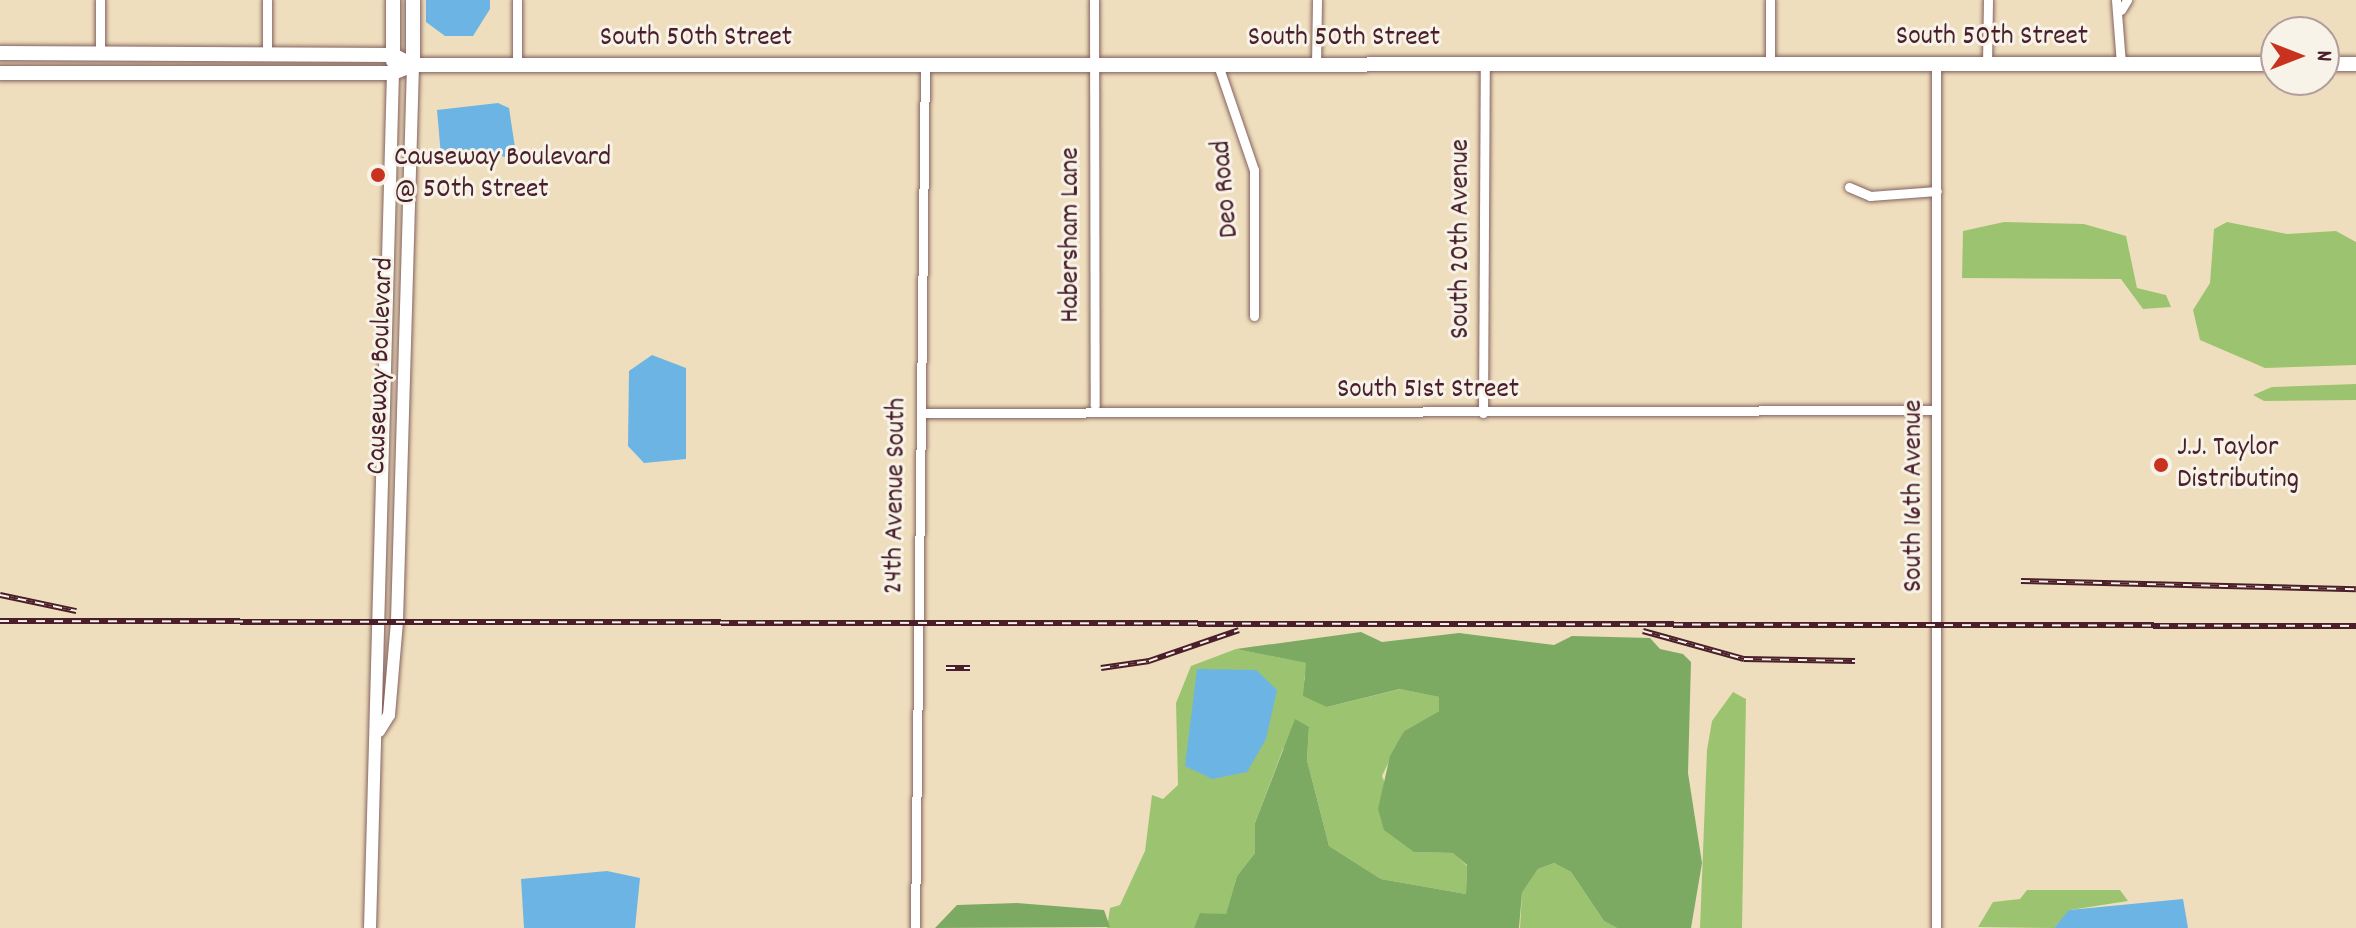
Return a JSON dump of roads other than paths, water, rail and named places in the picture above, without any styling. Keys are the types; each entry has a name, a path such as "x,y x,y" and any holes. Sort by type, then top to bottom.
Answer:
{"main road":[{"name":"Causeway Boulevard","path":"370,928 379,731 389,360 393,0"},
{"name":"Causeway Boulevard","path":"379,731 389,715 403,476 413,0"},
{"name":"South 50th Street","path":"0,53 393,55 413,65"},
{"name":"South 50th Street","path":"0,73 393,73 413,65 2260,64"},
{"path":"389,360 400,368 403,476"}],"street":[{"path":"100,0 100,53"},
{"path":"267,0 267,53"},
{"path":"517,0 517,65"},
{"name":"Habersham Lane","path":"1094,0 1095,405"},
{"path":"1316,65 1317,0"},
{"path":"1770,0 1770,65"},
{"path":"1987,64 1988,0"},
{"path":"2121,64 2119,5 2127,0"},
{"name":"South 16th Avenue","path":"1936,64 1936,928"},
{"name":"24th Avenue South","path":"915,928 925,65"},
{"name":"Deo Road","path":"1218,65 1254,170 1254,316"},
{"name":"South 20th Avenue","path":"1483,413 1485,65"},
{"path":"1849,187 1870,196 1937,191"},
{"name":"South 51st Street","path":"921,413 1936,410"}],"water":[{"path":"426,0 490,0 490,9 473,36 445,36 426,22"},
{"path":"498,103 509,108 515,147 505,157 481,150 441,156 437,110"},
{"path":"652,355 686,368 686,459 644,463 628,446 629,371"},
{"path":"1197,669 1256,670 1277,690 1266,739 1247,772 1212,779 1185,766"},
{"path":"607,871 640,878 635,928 524,928 521,879"},
{"path":"2183,899 2188,928 2054,928 2069,910"}],"railway":[{"path":"2021,581 2356,589"},
{"path":"0,595 76,611"},
{"path":"0,621 2356,626"},
{"path":"1101,668 1149,661 1239,630"},
{"path":"1643,631 1744,659 1855,661"},
{"path":"946,668 970,668"}],"place":[{"name":"Causeway Boulevard @ 50th Street","path":"378,175"},
{"name":"J.J. Taylor Distributing","path":"2161,465"}]}
